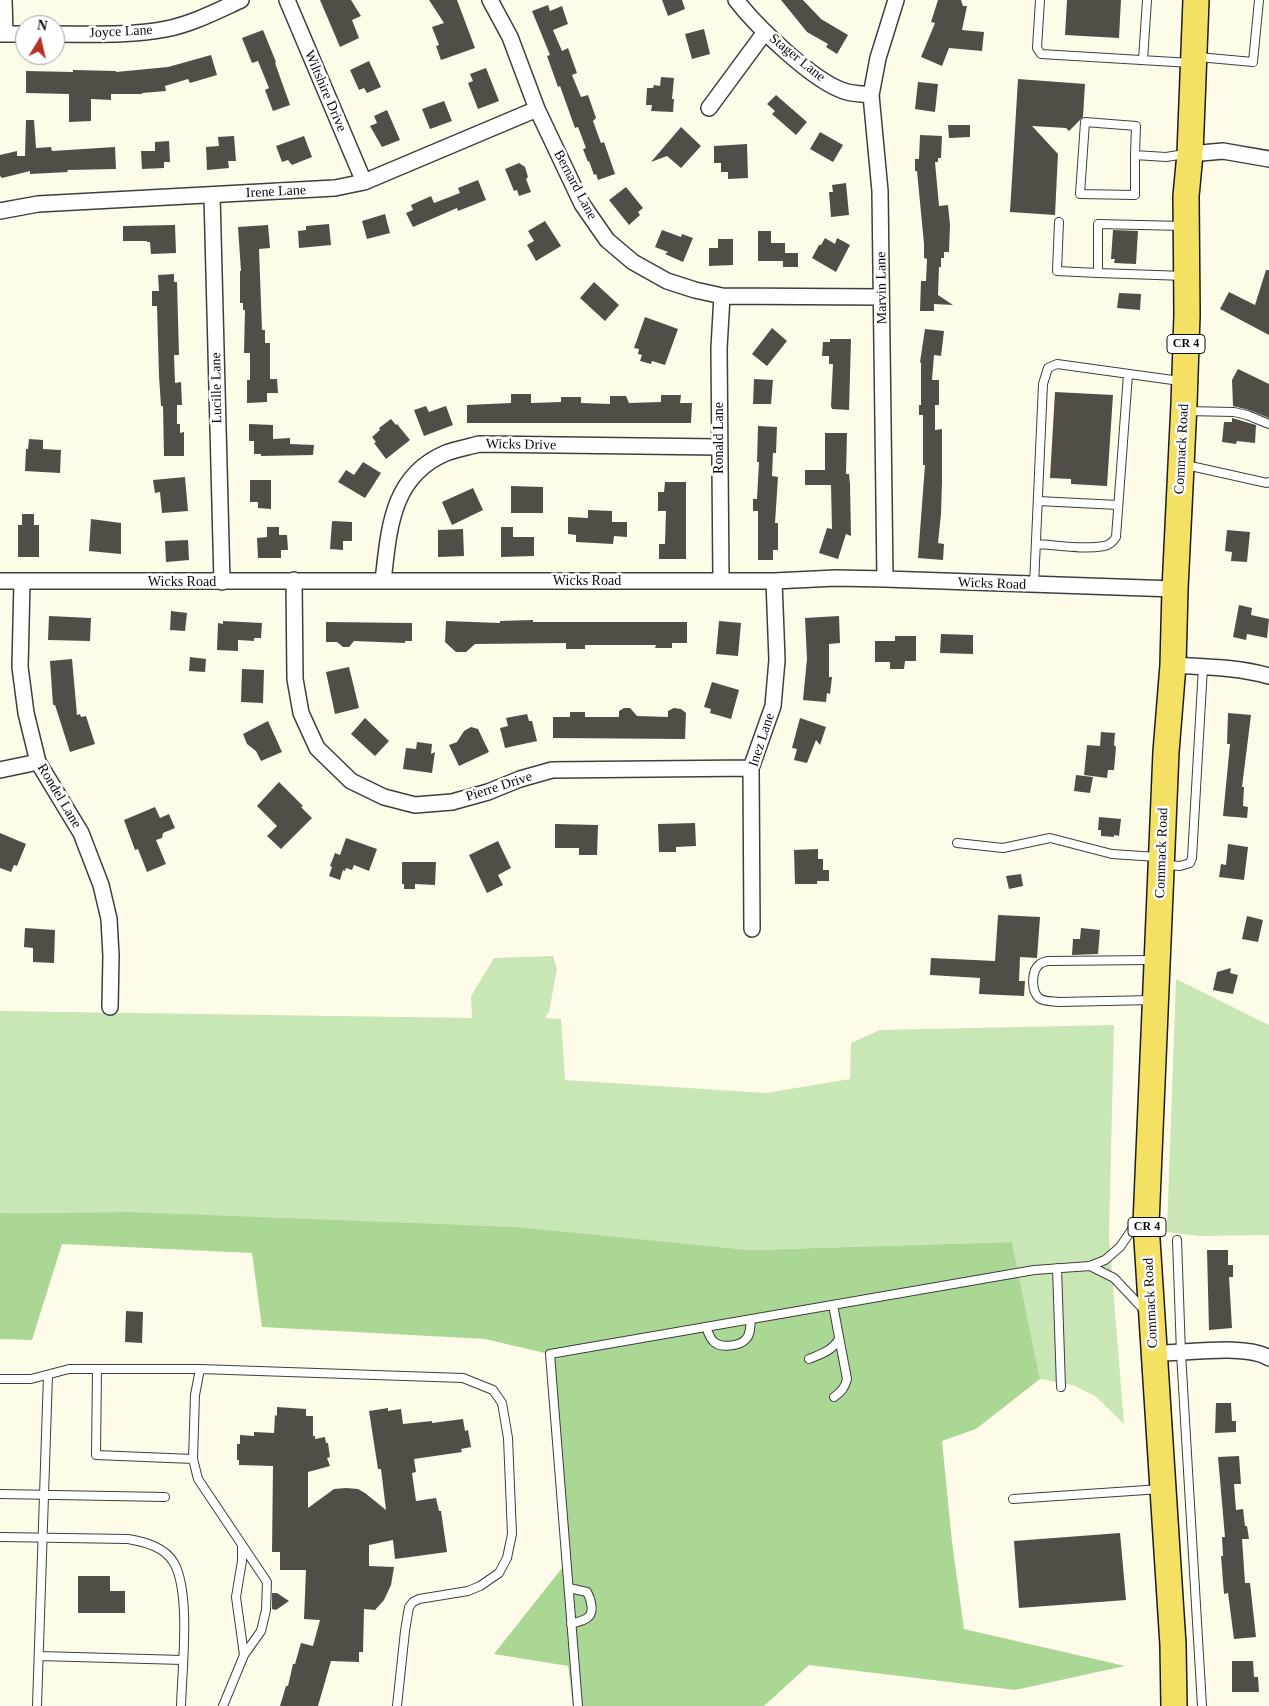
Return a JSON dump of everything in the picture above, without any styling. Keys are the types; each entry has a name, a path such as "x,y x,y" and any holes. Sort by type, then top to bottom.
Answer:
{"main road":[{"name":"Commack Road","path":"1174,1706 1173,1645 1146,1224 1166,752 1173,665 1184,410 1186,196 1190,154 1196,0"}],"street":[{"path":"4,0 2,34 15,34"},
{"name":"Joyce Lane","path":"65,34 136,34 168,29 198,19 242,0"},
{"name":"Wiltshire Drive","path":"287,0 364,182"},
{"name":"Bernard Lane","path":"490,0 510,37 537,108 582,204 606,240 632,262 666,280 694,290 722,296 881,297"},
{"name":"Stager Lane","path":"736,0 765,32 824,82 845,91 871,95"},
{"name":"Marvin Lane","path":"885,579 880,191 871,95 878,58 896,0"},
{"path":"710,108 765,32"},
{"name":"Irene Lane","path":"0,211 38,204 335,188 364,182 537,108"},
{"path":"1190,154 1223,151 1269,159"},
{"name":"Lucille Lane","path":"212,195 222,582"},
{"name":"Ronald Lane","path":"721,580 719,348 722,296"},
{"name":"Wicks Drive","path":"383,581 392,517 401,493 420,468 446,453 480,444 719,448"},
{"name":"Wicks Road","path":"0,581 774,581 836,578 1175,589"},
{"name":"Pierre Drive","path":"294,580 295,679 301,713 317,748 351,781 384,797 415,805 452,802 552,770 751,768"},
{"name":"Inez Lane","path":"752,929 751,768 773,706 777,660 774,581"},
{"name":"Rondel Lane","path":"22,582 20,667 26,712 38,762 81,833 101,886 109,919 111,956 110,1007"},
{"path":"1173,665 1203,666 1254,672 1269,676"},
{"path":"0,770 38,762"},
{"path":"1154,1353 1241,1350 1269,1358"}],"lane":[{"path":"1040,0 1038,48 1041,54 1143,60 1193,59 1253,62 1259,0"},
{"path":"1143,60 1147,0"},
{"path":"1085,122 1136,126 1135,155 1135,195 1080,194 1085,122"},
{"path":"1135,155 1166,157 1190,154"},
{"path":"1059,222 1057,271 1186,276"},
{"path":"1098,273 1098,224 1186,226"},
{"path":"1034,585 1043,384 1048,368 1058,364 1185,382"},
{"path":"1036,544 1083,547 1105,546 1113,542 1116,537 1128,374"},
{"path":"1184,410 1234,412 1269,424"},
{"path":"1181,464 1269,482"},
{"path":"1038,501 1118,505"},
{"path":"957,842 1003,848 1050,838 1112,854 1185,865 1190,863 1192,858 1203,666"},
{"path":"1156,1000 1059,1002 1043,1000 1035,993 1034,977 1035,970 1040,963 1048,961 1118,962 1157,960"},
{"path":"578,1706 550,1354 1057,1268 1090,1266 1105,1260 1116,1252 1147,1206"},
{"path":"1177,1240 1180,1353 1202,1706"},
{"path":"1090,1266 1114,1278 1152,1317"},
{"path":"1057,1268 1061,1386"},
{"path":"833,1305 847,1379 845,1387 834,1397"},
{"path":"706,1327 713,1341 718,1345 725,1346 741,1342 746,1338 750,1333 751,1319"},
{"path":"809,1359 828,1351 835,1346 839,1339"},
{"path":"0,1378 31,1379 69,1369 200,1369 463,1378 493,1390 502,1403 508,1438 512,1534 507,1558 499,1573 480,1586 468,1591 419,1599 409,1607 397,1706"},
{"path":"97,1369 96,1455 193,1459"},
{"path":"200,1369 195,1395 193,1459 198,1480 267,1582 266,1610 261,1631 244,1655 223,1706"},
{"path":"38,1706 48,1375"},
{"path":"1013,1498 1162,1488"},
{"path":"0,1494 165,1497"},
{"path":"0,1537 128,1539 148,1543 163,1551 174,1563 183,1592 181,1706"},
{"path":"242,1544 242,1561 236,1597 244,1655"},
{"path":"569,1588 587,1592 590,1597 590,1616 586,1620 572,1624"},
{"path":"39,1656 183,1660"}],"green space":[{"path":"553,956 557,969 549,1012 545,1018 561,1019 565,1080 766,1093 850,1079 851,1043 880,1030 1114,1025 1109,1236 1124,1424 1095,1396 1073,1385 1040,1379 1012,1242 749,1250 567,1233 130,1212 0,1213 0,1011 472,1018 471,996 494,958"},
{"path":"1176,979 1269,1025 1269,1235 1198,1236 1167,1232"},
{"path":"130,1212 515,1227 749,1250 1012,1242 1040,1379 976,1429 942,1441 952,1542 964,1629 1125,1666 1015,1690 809,1665 764,1706 573,1706 568,1666 494,1654 562,1568 549,1354 485,1339 262,1327 252,1253 62,1244 32,1340 0,1339 0,1213"}],"building":[{"path":"320,0 351,0 361,16 352,20 359,38 340,47"},
{"path":"429,0 457,0 475,48 441,60 436,46 439,45 432,27 444,23"},
{"path":"662,0 682,0 685,9 668,16"},
{"path":"781,0 803,0 821,19 848,35 837,54 826,47 828,44 807,32"},
{"path":"938,0 961,0 963,6 967,6 962,30 984,32 982,51 949,48 942,66 921,57 935,23 931,22"},
{"path":"1067,0 1121,0 1119,38 1065,35"},
{"path":"548,5 550,11 562,6 568,24 553,30 562,51 568,48 577,73 572,75 581,97 588,95 596,118 593,121 601,143 604,142 615,174 598,180 583,149 586,148 578,127 575,128 560,86 558,87 547,56 550,55 532,11"},
{"path":"704,29 710,54 692,59 685,34"},
{"path":"263,30 290,105 273,111 265,90 269,88 258,61 252,63 242,38"},
{"path":"211,55 217,75 190,83 188,79 165,86 166,91 142,94 111,94 111,100 91,99 91,121 69,122 69,94 26,93 26,71 73,72 73,70 116,72 168,67"},
{"path":"369,61 381,87 367,93 364,88 359,90 350,70"},
{"path":"486,68 499,101 478,109 468,83 473,81 470,74"},
{"path":"661,77 674,78 673,112 651,111 652,105 646,105 647,88 653,88 654,85 660,86"},
{"path":"1018,79 1085,84 1083,117 1069,131 1066,128 1032,126 1058,154 1055,215 1010,212"},
{"path":"918,82 938,84 935,112 915,109"},
{"path":"776,95 807,122 796,135 772,114 775,111 767,104"},
{"path":"444,101 452,121 430,129 422,109"},
{"path":"387,110 400,140 382,147 370,126 377,123 374,116"},
{"path":"26,120 34,120 36,148 51,147 52,151 115,147 116,169 67,170 68,172 30,174 30,171 2,178 0,176 0,155 17,151 17,156 25,156"},
{"path":"948,125 970,125 970,137 949,138"},
{"path":"681,127 701,146 681,168 667,156 651,162"},
{"path":"820,132 843,145 833,162 810,149"},
{"path":"920,135 942,136 941,158 938,158 938,162 935,162 939,206 948,205 950,225 949,252 944,252 944,258 941,258 941,267 939,267 938,295 953,305 934,304 934,311 920,311 921,281 926,281 927,259 924,258 917,171 915,171 915,159 919,159"},
{"path":"234,136 236,161 228,161 229,168 207,170 206,147 219,146 218,137"},
{"path":"304,136 312,157 292,165 288,160 282,162 276,146"},
{"path":"169,141 170,162 164,162 164,168 142,169 141,151 155,151 155,142"},
{"path":"747,144 748,178 728,179 728,172 721,172 721,163 714,163 714,146"},
{"path":"519,163 525,167 528,177 526,179 531,192 519,196 517,190 514,191 505,169"},
{"path":"478,180 486,200 458,211 457,208 413,227 406,213 413,210 411,205 431,196 434,203 460,193 458,188"},
{"path":"846,183 849,215 831,217 829,192 833,192 832,185"},
{"path":"626,187 643,208 638,212 640,215 629,225 609,200"},
{"path":"385,214 390,233 367,239 362,221"},
{"path":"545,221 561,246 536,261 527,245 534,241 528,231"},
{"path":"329,224 331,245 299,248 298,231 306,230 306,226"},
{"path":"175,225 176,253 151,254 150,242 123,241 123,226"},
{"path":"268,225 270,248 259,249 262,330 265,330 265,343 270,343 270,379 277,379 278,393 267,393 267,402 247,403 247,380 250,380 250,353 244,353 245,310 243,310 243,303 240,303 241,271 238,227"},
{"path":"662,230 681,237 682,234 693,238 683,262 665,254 668,252 655,247"},
{"path":"1113,230 1138,231 1136,264 1114,263 1115,259 1111,259"},
{"path":"758,231 771,231 771,243 785,243 785,253 798,253 798,267 783,267 783,261 758,261"},
{"path":"825,238 835,244 837,238 850,245 836,272 812,258"},
{"path":"718,239 733,239 733,265 709,266 709,248 718,248"},
{"path":"1266,270 1269,270 1269,335 1220,309 1229,292 1255,305"},
{"path":"174,274 174,282 177,282 179,355 174,355 175,383 181,382 182,405 177,405 177,424 180,424 180,433 184,432 184,456 164,456 157,306 152,306 152,291 159,291 158,275"},
{"path":"594,282 619,305 605,321 580,298"},
{"path":"1119,293 1141,294 1140,310 1117,308"},
{"path":"645,317 678,329 665,365 652,361 651,364 640,361 642,355 638,354 639,349 634,348"},
{"path":"772,328 787,341 767,366 752,354"},
{"path":"925,329 944,331 941,356 934,355 932,380 939,380 939,405 935,405 935,430 942,429 941,514 938,543 944,544 943,560 918,558 925,465 923,465 923,415 919,415 919,405 921,405 920,362"},
{"path":"830,339 851,339 849,410 832,409 831,406 833,364 829,364 829,356 822,356 823,342 830,342"},
{"path":"1238,369 1269,384 1269,418 1233,406 1232,380"},
{"path":"754,379 773,380 771,404 753,404"},
{"path":"1055,392 1113,395 1107,486 1071,484 1071,479 1050,478"},
{"path":"511,394 531,394 531,403 561,402 561,397 581,397 581,403 610,404 610,396 626,396 629,403 661,402 661,395 681,395 680,403 692,403 691,423 467,423 467,405 511,403"},
{"path":"426,406 429,412 446,406 453,425 424,436 414,410"},
{"path":"1232,418 1256,425 1255,443 1237,441 1236,444 1222,442 1224,422 1232,422"},
{"path":"391,419 410,440 386,459 374,443 376,442 372,437 380,430 379,428"},
{"path":"249,424 273,425 273,439 290,438 290,444 314,445 313,455 261,456 261,454 254,454 254,441 249,441"},
{"path":"758,426 777,427 776,453 773,453 772,476 778,477 775,523 778,523 778,550 773,550 773,560 758,560 758,511 753,511 753,499 757,499"},
{"path":"825,433 847,433 846,474 849,474 850,484 851,536 846,534 838,559 819,553 827,528 832,529 831,485 805,485 805,470 825,470"},
{"path":"29,439 43,440 43,449 61,450 60,473 25,471 26,449 28,449"},
{"path":"363,462 381,473 365,498 338,482 346,470 354,475"},
{"path":"185,477 188,511 162,513 160,492 155,493 153,480"},
{"path":"250,480 271,480 271,509 258,508 258,502 250,502"},
{"path":"665,482 686,482 686,559 659,559 659,544 665,544 666,511 658,511 658,492 664,492"},
{"path":"511,486 543,487 543,513 511,513"},
{"path":"473,488 483,510 452,525 442,502"},
{"path":"588,510 612,511 612,522 627,522 627,537 614,536 613,544 576,542 576,535 568,534 568,517 588,518"},
{"path":"22,514 34,514 34,525 39,525 39,557 18,557 18,525 22,525"},
{"path":"91,519 121,523 121,554 89,551"},
{"path":"333,521 352,522 352,541 343,541 343,550 330,549"},
{"path":"267,527 279,527 279,535 287,535 288,550 281,550 281,558 258,558 257,538 267,537"},
{"path":"501,527 513,527 513,537 534,537 534,556 501,557"},
{"path":"463,529 464,556 438,557 438,530"},
{"path":"1227,530 1250,532 1247,562 1231,561 1232,552 1225,551"},
{"path":"188,540 189,560 166,562 165,541"},
{"path":"1239,605 1252,608 1251,615 1269,619 1267,638 1247,634 1246,640 1233,637"},
{"path":"171,611 187,613 185,631 170,630"},
{"path":"49,616 91,618 90,641 48,640"},
{"path":"839,616 840,643 829,644 829,677 832,677 830,694 827,693 826,702 803,700 807,659 805,618"},
{"path":"533,620 533,622 687,622 687,643 672,643 672,648 655,648 656,645 585,645 585,649 566,649 566,643 475,644 466,652 456,652 445,642 446,621 500,623 500,621"},
{"path":"223,621 262,623 261,638 254,638 254,641 238,640 238,651 217,650 218,623 223,624"},
{"path":"719,621 741,623 738,656 716,654"},
{"path":"326,622 412,623 412,641 405,641 405,643 354,641 349,647 343,647 337,642 326,642"},
{"path":"941,634 973,635 973,654 940,653"},
{"path":"895,636 916,636 916,661 905,661 904,669 890,669 890,662 875,662 875,641 895,641"},
{"path":"190,657 206,659 205,672 189,671"},
{"path":"72,659 77,715 80,714 81,717 86,716 95,744 70,752 55,705 53,705 50,661"},
{"path":"349,667 359,708 335,714 326,672"},
{"path":"242,669 264,670 263,703 241,702"},
{"path":"712,682 739,690 731,719 710,713 711,709 704,707"},
{"path":"624,708 630,708 637,716 668,717 668,711 674,708 681,709 686,713 685,739 553,738 553,717 570,717 570,712 585,712 585,717 619,717 619,711"},
{"path":"1228,713 1251,715 1242,787 1244,787 1243,806 1248,807 1247,818 1223,816 1230,744 1227,744"},
{"path":"527,714 529,721 532,721 537,741 505,748 500,728 508,726 506,718"},
{"path":"365,718 389,741 375,756 351,734"},
{"path":"800,718 826,727 820,745 816,740 807,763 794,760 797,749 792,748"},
{"path":"268,721 282,752 261,761 256,751 247,744 243,734"},
{"path":"471,727 478,729 489,752 459,766 449,745 457,742 464,731"},
{"path":"1101,732 1115,733 1114,770 1108,770 1107,778 1084,775 1087,745 1100,746"},
{"path":"417,742 432,744 431,754 435,752 432,773 403,769 406,748 416,749"},
{"path":"1076,775 1093,777 1090,793 1074,791"},
{"path":"279,782 312,818 281,849 267,836 277,826 257,806"},
{"path":"155,807 160,818 169,814 175,828 163,833 162,838 156,840 166,864 147,872 138,849 135,850 124,820"},
{"path":"1099,817 1121,819 1119,836 1101,836 1101,830 1098,830"},
{"path":"695,823 696,846 676,847 676,852 659,852 658,824"},
{"path":"555,824 598,825 597,855 579,855 579,848 555,848"},
{"path":"0,833 26,844 17,866 14,865 11,872 0,868"},
{"path":"346,838 377,849 369,871 354,865 352,870 346,868 345,871 343,870 340,880 329,876 332,867 330,866 335,853 340,855"},
{"path":"498,841 511,868 498,875 503,885 487,893 469,855"},
{"path":"1228,844 1248,847 1244,880 1219,877 1221,864 1226,865"},
{"path":"818,849 818,859 823,859 823,870 829,870 829,881 817,881 817,884 795,884 794,850"},
{"path":"402,862 436,862 435,885 415,884 415,889 404,889 404,884 402,884"},
{"path":"1021,874 1023,886 1009,889 1006,876"},
{"path":"998,915 1040,917 1037,958 1020,957 1019,981 1025,981 1024,996 979,994 980,978 930,975 931,958 995,961"},
{"path":"1247,916 1263,920 1258,942 1242,939"},
{"path":"25,928 55,930 54,963 33,962 33,948 24,947"},
{"path":"1081,928 1100,930 1098,954 1072,955 1073,939 1080,939"},
{"path":"1231,968 1230,973 1238,975 1233,994 1213,990 1217,972"},
{"path":"1207,1250 1228,1250 1228,1265 1233,1265 1233,1277 1229,1277 1232,1328 1209,1330"},
{"path":"126,1311 143,1312 142,1343 125,1342"},
{"path":"1216,1403 1231,1403 1232,1421 1236,1421 1236,1432 1215,1433"},
{"path":"277,1407 306,1409 306,1416 313,1416 313,1436 315,1436 315,1439 325,1437 326,1443 328,1443 330,1457 327,1458 330,1466 308,1472 308,1508 334,1489 346,1488 358,1489 386,1510 381,1469 378,1469 369,1411 388,1408 388,1411 401,1409 403,1424 463,1419 465,1431 468,1430 471,1447 461,1449 462,1452 414,1459 416,1472 412,1473 416,1501 436,1498 439,1511 441,1511 447,1552 395,1559 393,1540 369,1545 369,1566 394,1567 391,1585 384,1600 375,1610 364,1609 363,1652 359,1652 359,1662 331,1661 318,1706 280,1706 301,1643 313,1646 320,1620 304,1619 306,1570 280,1570 280,1552 272,1552 273,1466 239,1465 239,1460 237,1460 237,1444 240,1444 240,1435 254,1436 254,1432 274,1433"},
{"path":"1239,1456 1241,1484 1234,1484 1236,1510 1243,1509 1245,1526 1247,1526 1249,1539 1242,1539 1245,1583 1250,1583 1256,1637 1234,1639 1228,1593 1224,1594 1221,1556 1223,1556 1222,1537 1225,1537 1218,1457"},
{"path":"1120,1533 1126,1600 1019,1608 1014,1541"},
{"path":"78,1576 110,1576 110,1591 125,1591 125,1613 78,1613"},
{"path":"272,1593 277,1593 289,1601 276,1610 272,1609"},
{"path":"1232,1661 1253,1661 1254,1677 1258,1677 1259,1692 1232,1692"}]}
